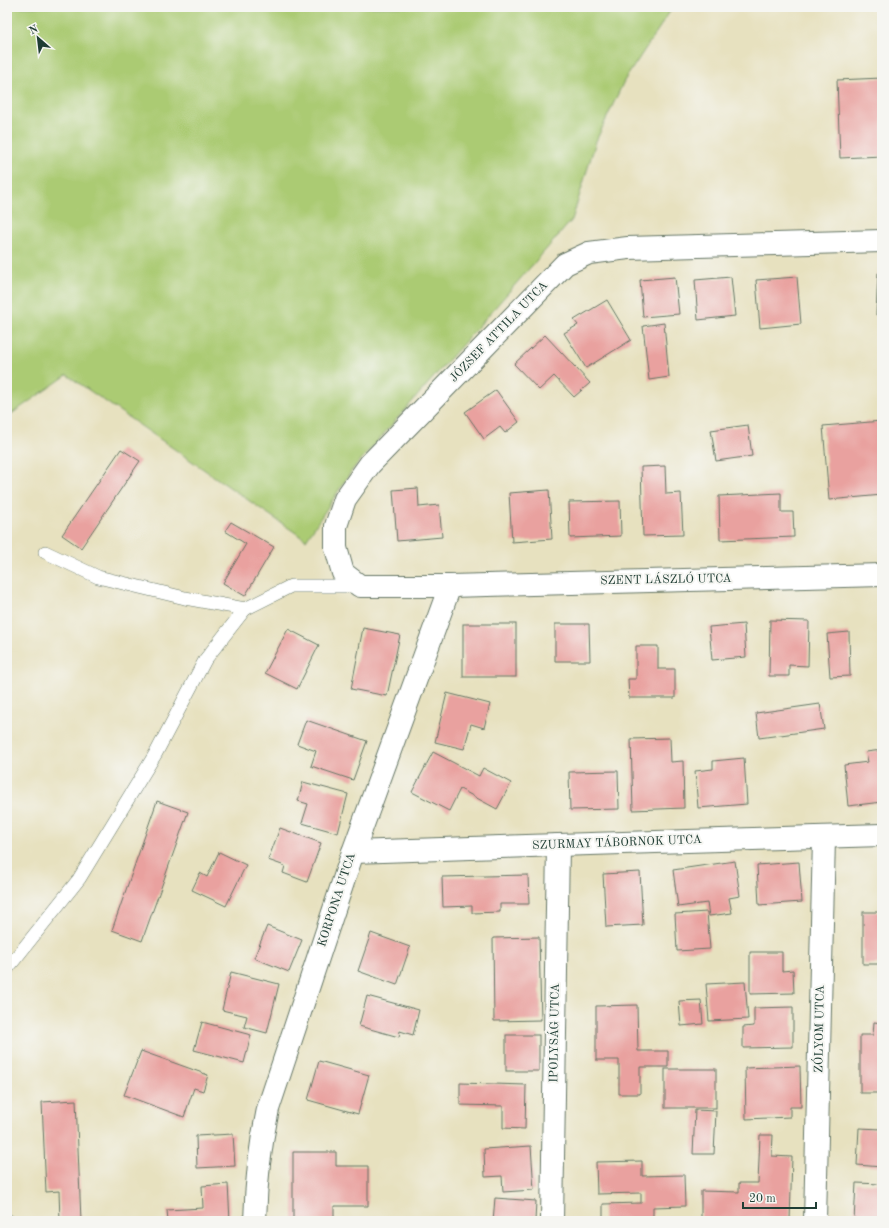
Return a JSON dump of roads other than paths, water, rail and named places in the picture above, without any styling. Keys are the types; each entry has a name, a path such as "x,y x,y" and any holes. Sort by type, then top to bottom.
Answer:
{"street":[{"name":"JÓZSEF ATTILA UTCA","path":"360,586 343,573 336,548 336,526 345,499 370,464 565,264 589,253 628,248 882,241"},
{"name":"SZENT LÁSZLÓ UTCA","path":"450,586 882,575"},
{"path":"360,586 450,586"},
{"name":"KORPONA UTCA","path":"255,1221 255,1190 261,1145 268,1109 353,852 450,586"},
{"name":"SZURMAY TÁBORNOK UTCA","path":"353,852 882,835"},
{"name":"ZÓLYOM UTCA","path":"815,1221 824,838"},
{"name":"IPOLYSÁG UTCA","path":"552,1221 558,845"}],"lane":[{"path":"45,552 98,577 185,598 245,609"},
{"path":"7,968 79,879 156,753 205,660 245,609 291,586 360,586"}]}
